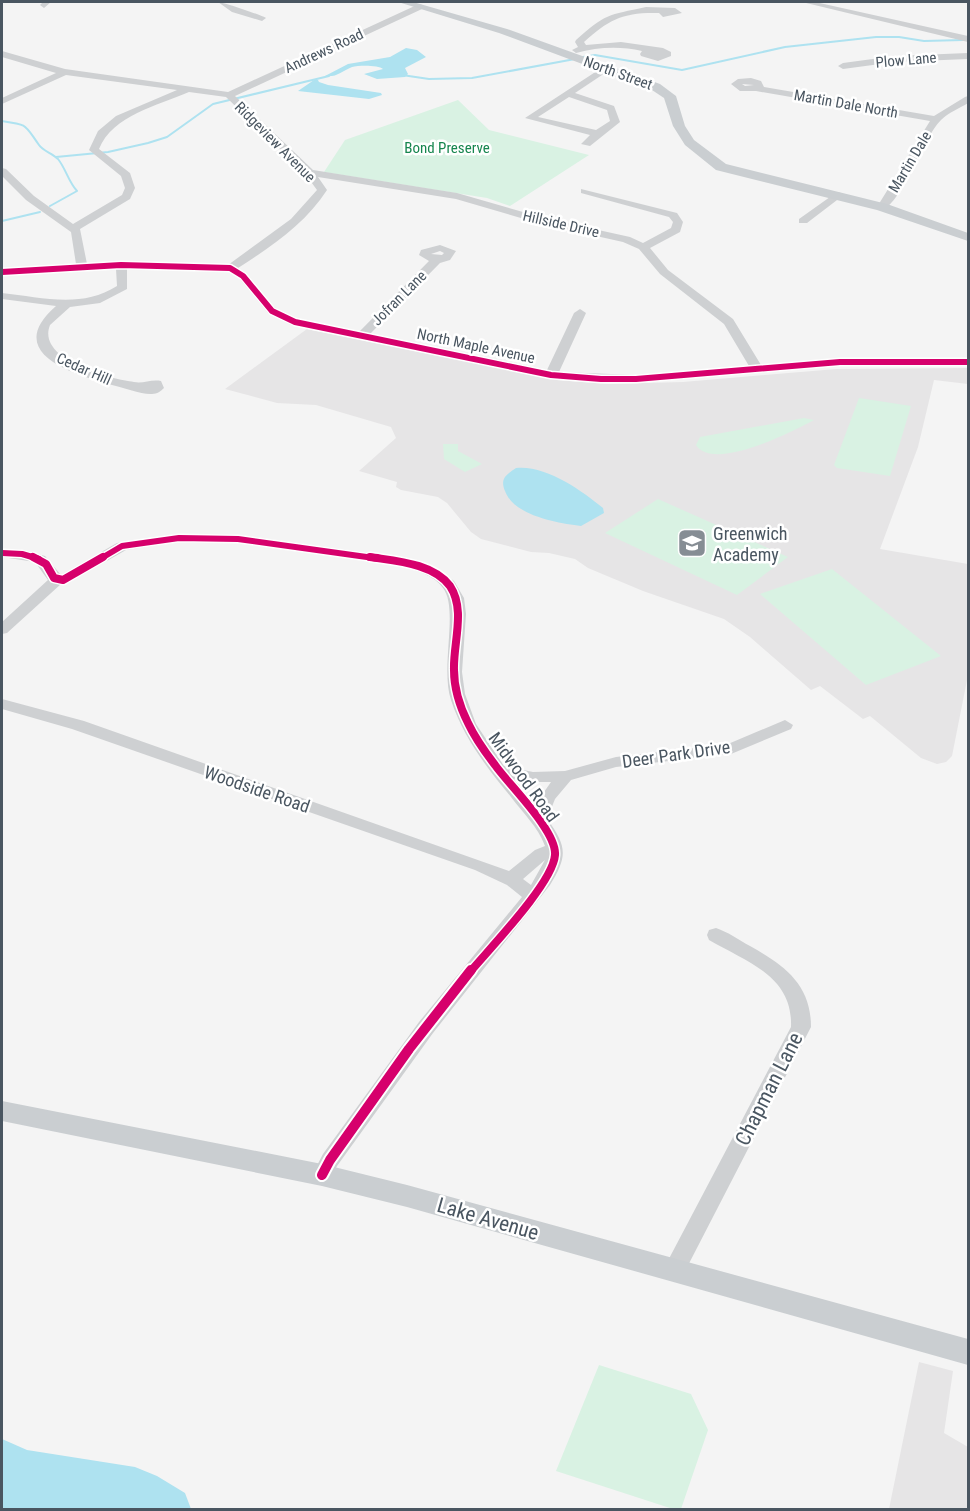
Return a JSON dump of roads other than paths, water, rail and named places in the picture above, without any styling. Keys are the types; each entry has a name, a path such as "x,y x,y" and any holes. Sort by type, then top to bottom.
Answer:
{"main road":[{"name":"North Street","path":"403,2 576,55 606,69 649,84 670,96 679,126 689,142 722,167 882,207 966,233"},
{"name":"Lake Avenue","path":"2,1111 322,1176 407,1196 969,1352"}],"street":[{"path":"222,2 243,13 262,18"},
{"path":"806,2 969,39"},
{"name":"Andrews Road","path":"231,97 419,6"},
{"path":"648,50 618,45 576,55 579,42 604,20 631,12 664,11"},
{"name":"Ridgeview Avenue","path":"2,54 33,65 65,72 231,97 310,173 322,190 318,200 254,252 230,268"},
{"name":"Plow Lane","path":"843,66 895,59 969,56"},
{"path":"568,94 611,108 615,122 607,129 595,133 530,118 606,69"},
{"path":"2,101 65,72"},
{"name":"Martin Dale North","path":"756,88 936,119"},
{"path":"73,228 120,201 130,188 126,175 95,152 101,133 119,118 187,90"},
{"name":"Martin Dale","path":"882,207 936,119 969,99"},
{"path":"586,144 595,133"},
{"path":"2,171 30,198 76,231 82,266"},
{"name":"Hillside Drive","path":"310,173 457,196 542,221 626,239 643,247 664,272 729,322 758,370"},
{"path":"585,191 673,216 678,222 676,230 643,247"},
{"path":"803,221 837,195"},
{"path":"51,212 100,211"},
{"name":"Jofran Lane","path":"361,336 436,260"},
{"path":"2,272 121,265 230,268"},
{"path":"2,296 66,304 100,300 114,295 123,287 121,265"},
{"name":"North Maple Avenue","path":"230,268 243,276 272,311 295,322 551,375 636,379 840,362 969,362"},
{"name":"Cedar Hill","path":"66,304 43,327 42,340 47,350 66,363 115,383 143,387"},
{"path":"551,375 580,313"},
{"name":"Midwood Road","path":"2,630 57,580 68,578 122,546 170,539 203,537 384,557 430,570 451,584 456,593 459,618 455,656 457,693 480,745 538,819 555,849 553,864 532,896 411,1047 330,1160 322,1176"},
{"path":"2,553 22,554 39,559 46,564 51,576 57,580"},
{"name":"Woodside Road","path":"2,704 78,725 446,855 492,869 512,878 532,896"},
{"name":"Deer Park Drive","path":"501,771 533,777 565,776 616,762 731,749 785,725"},
{"path":"538,819 547,797 565,776"},
{"path":"512,878 541,854 555,849"},
{"name":"Chapman Lane","path":"674,1270 801,1027 804,1014 803,1007 792,986 780,975 716,935"}],"water":[{"path":"406,48 417,50 426,57 405,68 408,74 405,77 377,79 364,74 383,69 369,66 352,67 336,75 325,76 348,64 390,57"},
{"path":"314,80 328,85 382,95 369,99 298,91"},
{"path":"516,468 539,470 562,480 603,508 604,513 581,526 538,517 517,507 510,500 503,482 505,477"},
{"path":"2,1439 27,1450 135,1467 157,1476 185,1493 191,1509 2,1509"}],"waterway":[{"path":"583,57 595,55 682,70 785,47 876,37 899,37 924,41 963,40"},
{"path":"402,75 429,79 472,78 575,59"},
{"path":"56,157 108,152 148,143 167,137 213,104 329,76"},
{"path":"2,121 22,125 28,129 41,147 58,159 77,191 50,206"},
{"path":"2,221 40,212"}],"place":[{"name":"Greenwich Academy","path":"692,543"}],"park label":[{"name":"Bond Preserve","path":"447,148"}]}
